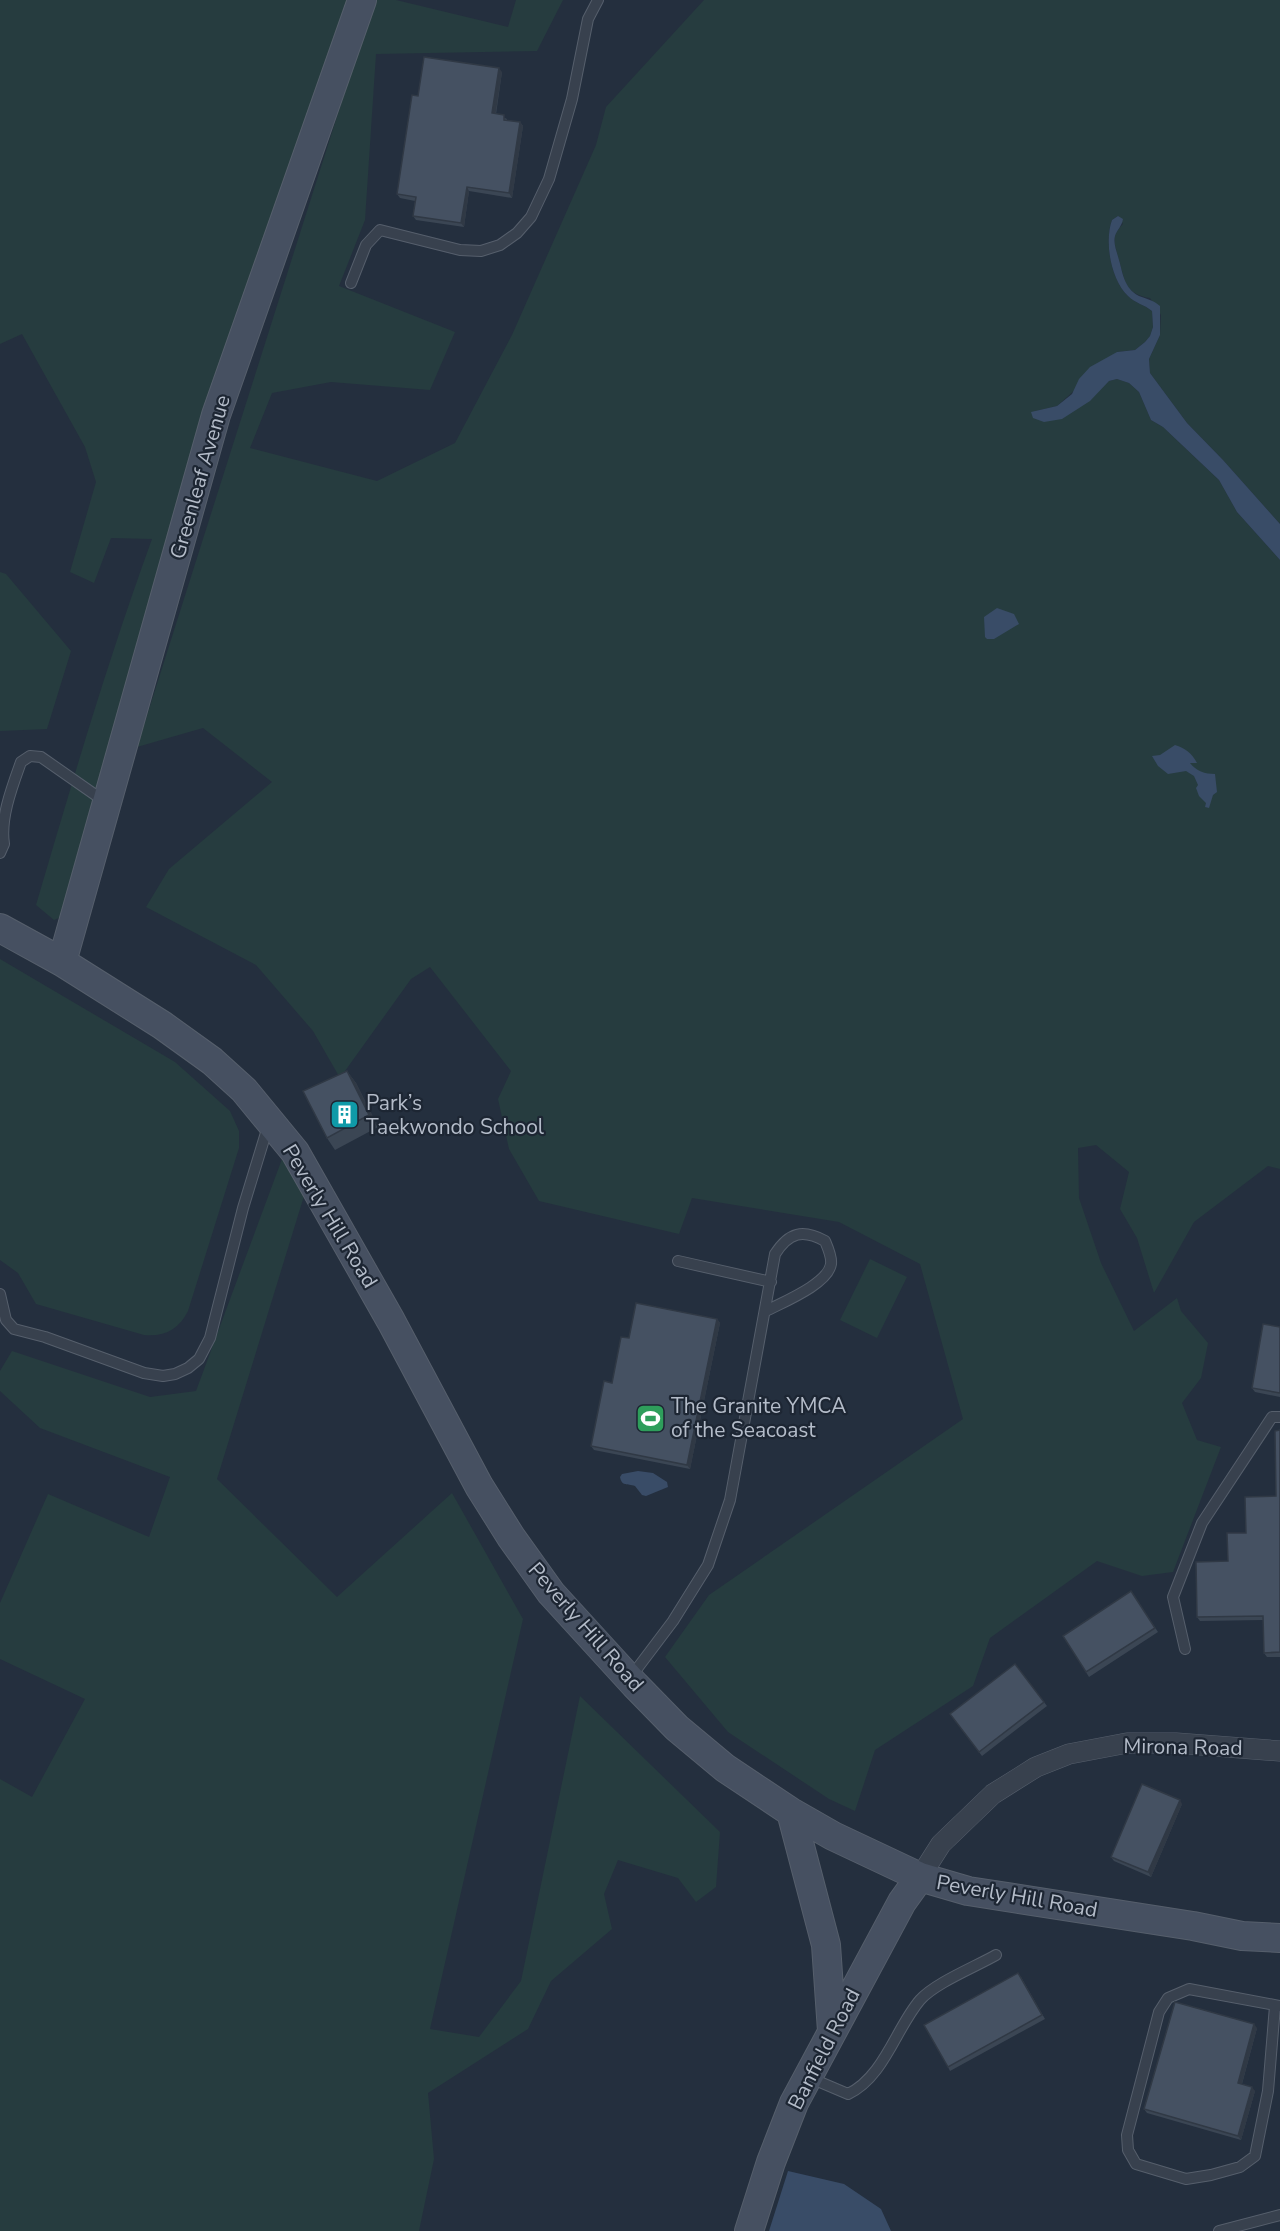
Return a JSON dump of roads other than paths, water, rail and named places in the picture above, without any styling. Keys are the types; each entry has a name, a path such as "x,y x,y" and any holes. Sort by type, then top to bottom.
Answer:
{"street":[{"name":"Greenleaf Avenue","path":"62,962 216,415 362,0"},
{"name":"Peverly Hill Road","path":"0,928 62,962 162,1025 212,1061 244,1090 270,1120 295,1152 336,1222 479,1486 511,1537 551,1593 630,1679 677,1728 717,1761 790,1812 833,1836 920,1877 968,1891 1193,1926 1242,1936 1280,1938"},
{"name":"Mirona Road","path":"920,1877 941,1844 993,1794 1036,1767 1069,1754 1137,1743 1176,1743 1280,1751"},
{"path":"790,1812 826,1945 832,2031"},
{"name":"Banfield Road","path":"749,2231 771,2162 794,2103 902,1902 920,1877"}],"lane":[{"path":"351,283 366,245 380,230 460,250 481,251 500,246 518,233 531,217 549,179 572,99 588,19 598,0"},
{"path":"0,853 4,844 0,833 5,807 21,762 30,756 41,757 107,803"},
{"path":"0,1294 6,1320 14,1329 45,1337 144,1373 163,1376 188,1368 199,1359 210,1338 243,1209 270,1120"},
{"path":"630,1679 673,1622 708,1565 730,1500 775,1254 782,1242 795,1234 810,1233 825,1241 831,1263 827,1274 819,1282 766,1311"},
{"path":"678,1261 771,1282"},
{"path":"1185,1649 1173,1597 1202,1523 1272,1417 1280,1418"},
{"path":"808,2077 848,2094 860,2088 893,2046 928,1991 996,1955"},
{"path":"1189,1989 1278,2006 1268,2091 1255,2156 1240,2167 1186,2179 1136,2164 1128,2150 1127,2135 1160,2012 1168,1998 1189,1989"},
{"path":"1219,2231 1280,2215"}],"water":[{"path":"1118,216 1123,219 1114,242 1125,280 1134,293 1160,306 1160,335 1149,359 1150,373 1187,423 1280,524 1280,560 1237,512 1219,480 1163,427 1151,420 1139,392 1129,383 1117,379 1109,381 1090,401 1062,419 1044,422 1033,418 1031,412 1057,406 1072,394 1079,379 1090,367 1117,352 1135,350 1150,336 1153,327 1152,311 1128,296 1113,271 1109,239 1112,220"},
{"path":"997,608 1014,614 1019,624 994,639 987,639 984,617"},
{"path":"1175,745 1185,749 1193,756 1197,763 1190,763 1195,768 1204,773 1215,774 1217,792 1213,795 1209,808 1205,807 1206,803 1199,796 1194,776 1186,771 1168,774 1158,766 1152,756 1160,755"},
{"path":"638,1471 653,1473 667,1482 668,1487 646,1496 642,1495 635,1486 622,1482 620,1477 622,1474"},
{"path":"788,2171 844,2184 881,2209 891,2231 769,2231"}],"place":[{"name":"Park’s Taekwondo School","path":"345,1115"},
{"name":"The Granite YMCA of the Seacoast","path":"650,1418"}]}
